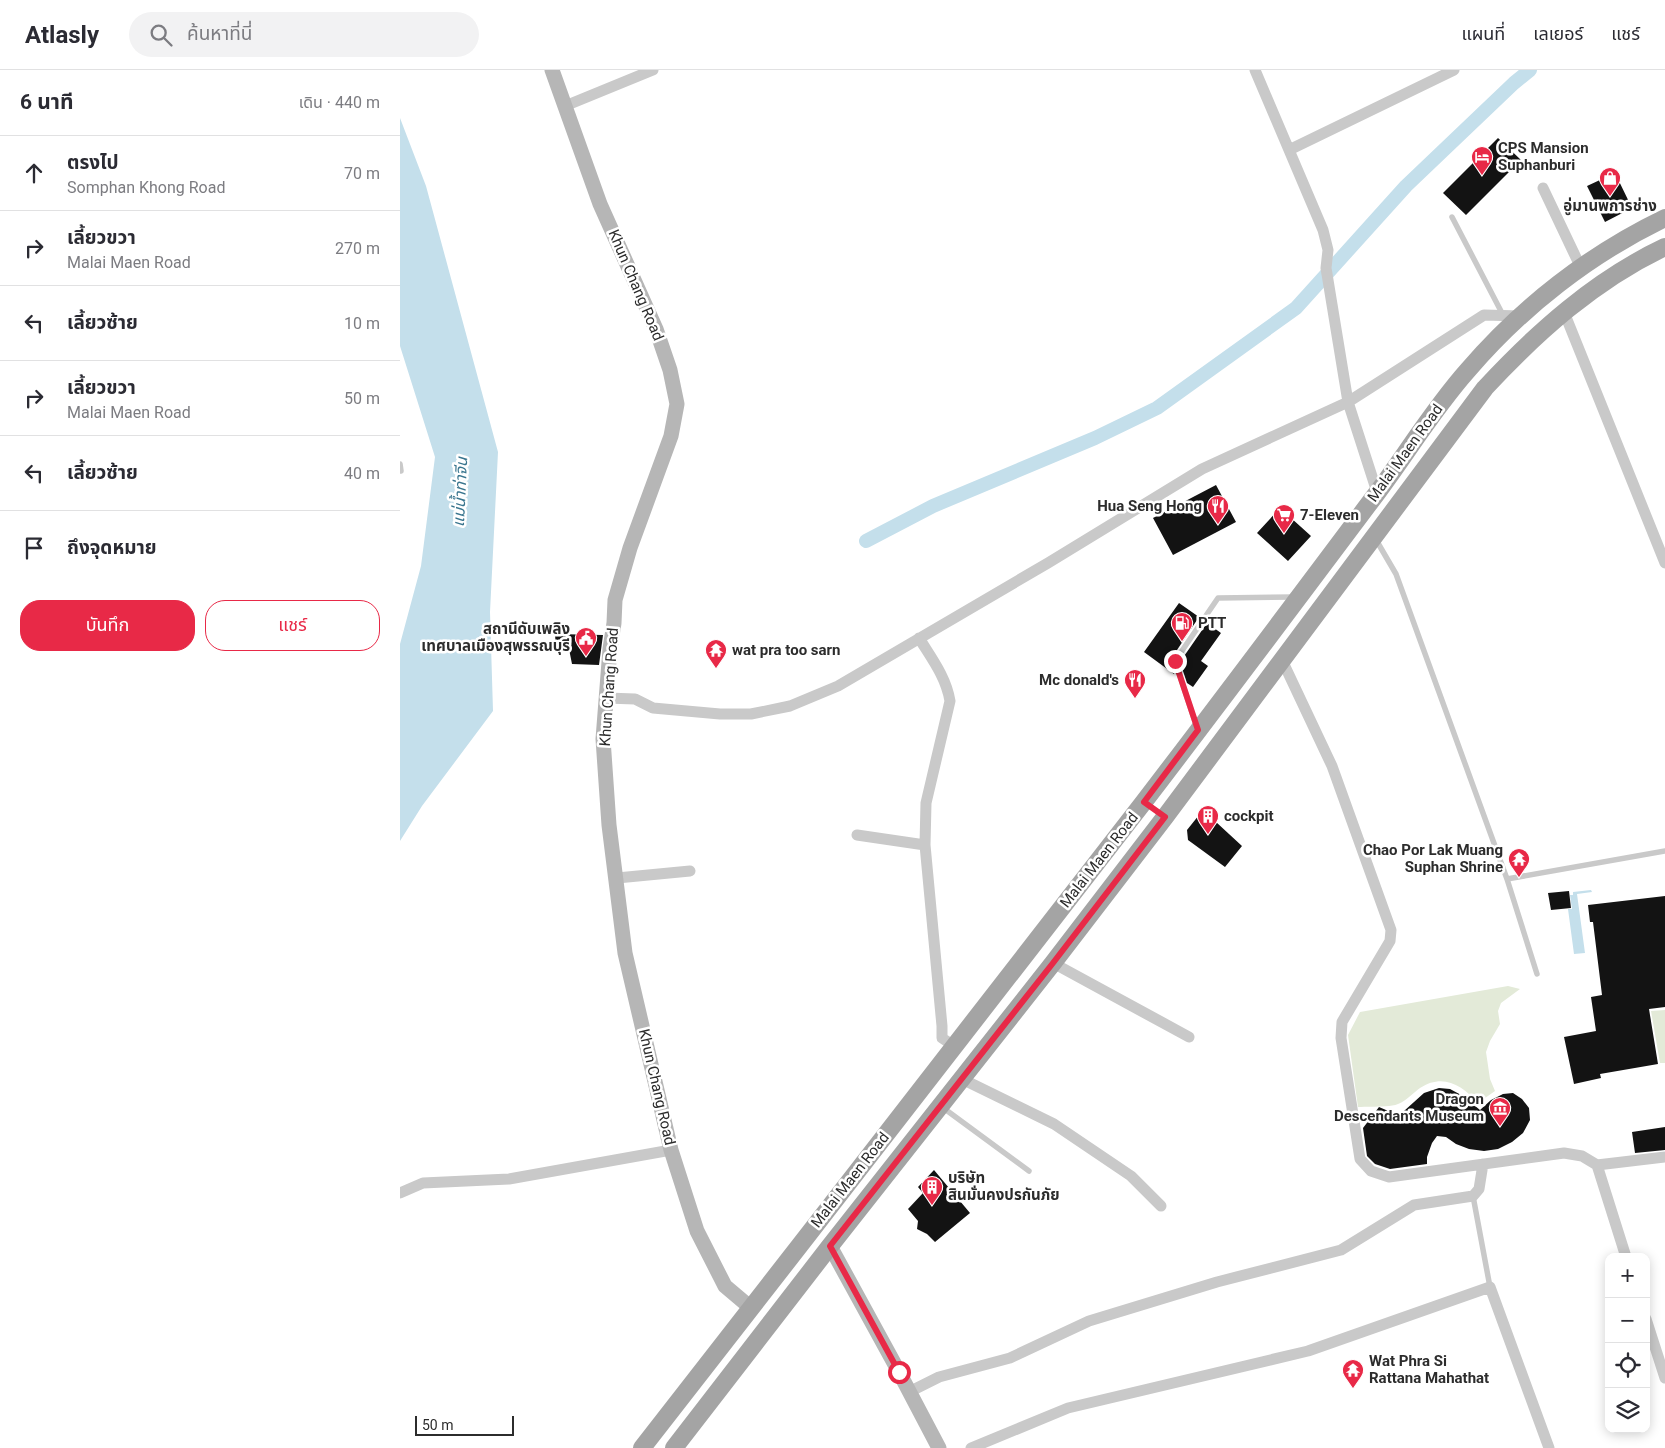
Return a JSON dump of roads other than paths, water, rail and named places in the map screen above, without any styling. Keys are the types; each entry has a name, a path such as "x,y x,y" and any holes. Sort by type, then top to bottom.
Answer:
{"main road":[{"name":"Khun Chang Road","path":"552,70 600,204 656,329 670,370 677,404 671,436 630,548 615,600 603,739 609,825 625,953 671,1150 697,1231 725,1286 751,1308"},
{"name":"Malai Maen Road","path":"642,1448 1144,802 1378,492 1443,400 1466,371 1490,345 1542,296 1608,249 1665,218"},
{"name":"Malai Maen Road","path":"674,1448 1165,817 1485,388 1513,358 1564,312 1622,270 1665,246"},
{"path":"1355,521 1374,536"},
{"path":"1144,802 1165,817"},
{"path":"830,1246 939,1448"}],"street":[{"path":"565,106 653,70"},
{"path":"1255,70 1323,230 1328,250 1326,268 1348,402 1378,492"},
{"path":"1289,150 1454,70"},
{"path":"1543,188 1581,268"},
{"path":"1564,312 1665,563"},
{"path":"606,698 635,699 654,708 720,714 752,714 790,706 810,699 838,686 1048,563 1202,469 1348,402 1484,315 1521,316"},
{"path":"920,638 948,686 950,701 926,803 925,845 942,1038 954,1046"},
{"path":"1282,660 1332,766 1391,930 1390,941 1342,1022 1341,1038 1360,1159 1371,1171 1388,1177 1564,1153 1582,1156 1597,1165 1665,1157"},
{"path":"857,835 925,845"},
{"path":"617,878 690,871"},
{"path":"1053,963 1189,1037"},
{"path":"962,1079 1054,1124 1131,1176 1161,1206"},
{"path":"400,1193 423,1183 509,1179 671,1150"},
{"path":"908,1392 939,1377 1010,1358 1089,1321 1217,1282 1341,1250 1414,1206 1474,1196 1479,1189 1483,1164"},
{"path":"1597,1165 1625,1253"},
{"path":"971,1448 1068,1408 1308,1351 1490,1287 1549,1448"},
{"path":"1650,1328 1661,1352 1665,1378"}],"lane":[{"path":"1452,218 1503,316"},
{"path":"400,464 401,471"},
{"path":"1374,536 1396,574 1507,879 1537,974"},
{"path":"1198,730 1175,661 1218,598 1298,597"},
{"path":"1507,879 1665,851"},
{"path":"941,1106 1029,1171"},
{"path":"1474,1196 1490,1287"}],"water":[{"name":"แม่น้ำท่าจีน","path":"400,118 426,186 498,452 490,612 493,711 422,806 400,841 400,644 421,566 435,457 400,346"},
{"path":"1591,890 1592,892 1577,894 1585,953 1574,954 1568,909 1572,909 1570,895 1573,895 1573,892"}],"waterway":[{"path":"866,541 933,506 1095,438 1157,408 1296,308 1406,186 1530,70"}],"place":[{"name":"CPS Mansion Suphanburi","path":"1482,176"},
{"name":"อู่มานพการช่าง","path":"1610,197"},
{"name":"Hua Seng Hong","path":"1218,525"},
{"name":"7-Eleven","path":"1284,534"},
{"name":"PTT","path":"1182,642"},
{"name":"สถานีดับเพลิง เทศบาลเมืองสุพรรณบุรี","path":"586,657"},
{"name":"wat pra too sarn","path":"716,669"},
{"name":"Mc donald's","path":"1135,699"},
{"name":"cockpit","path":"1208,835"},
{"name":"Chao Por Lak Muang Suphan Shrine","path":"1519,878"},
{"name":"Dragon Descendants Museum","path":"1500,1127"},
{"name":"บริษัท สินมั่นคงปรกันภัย","path":"932,1206"},
{"name":"Wat Phra Si Rattana Mahathat","path":"1353,1389"}]}
